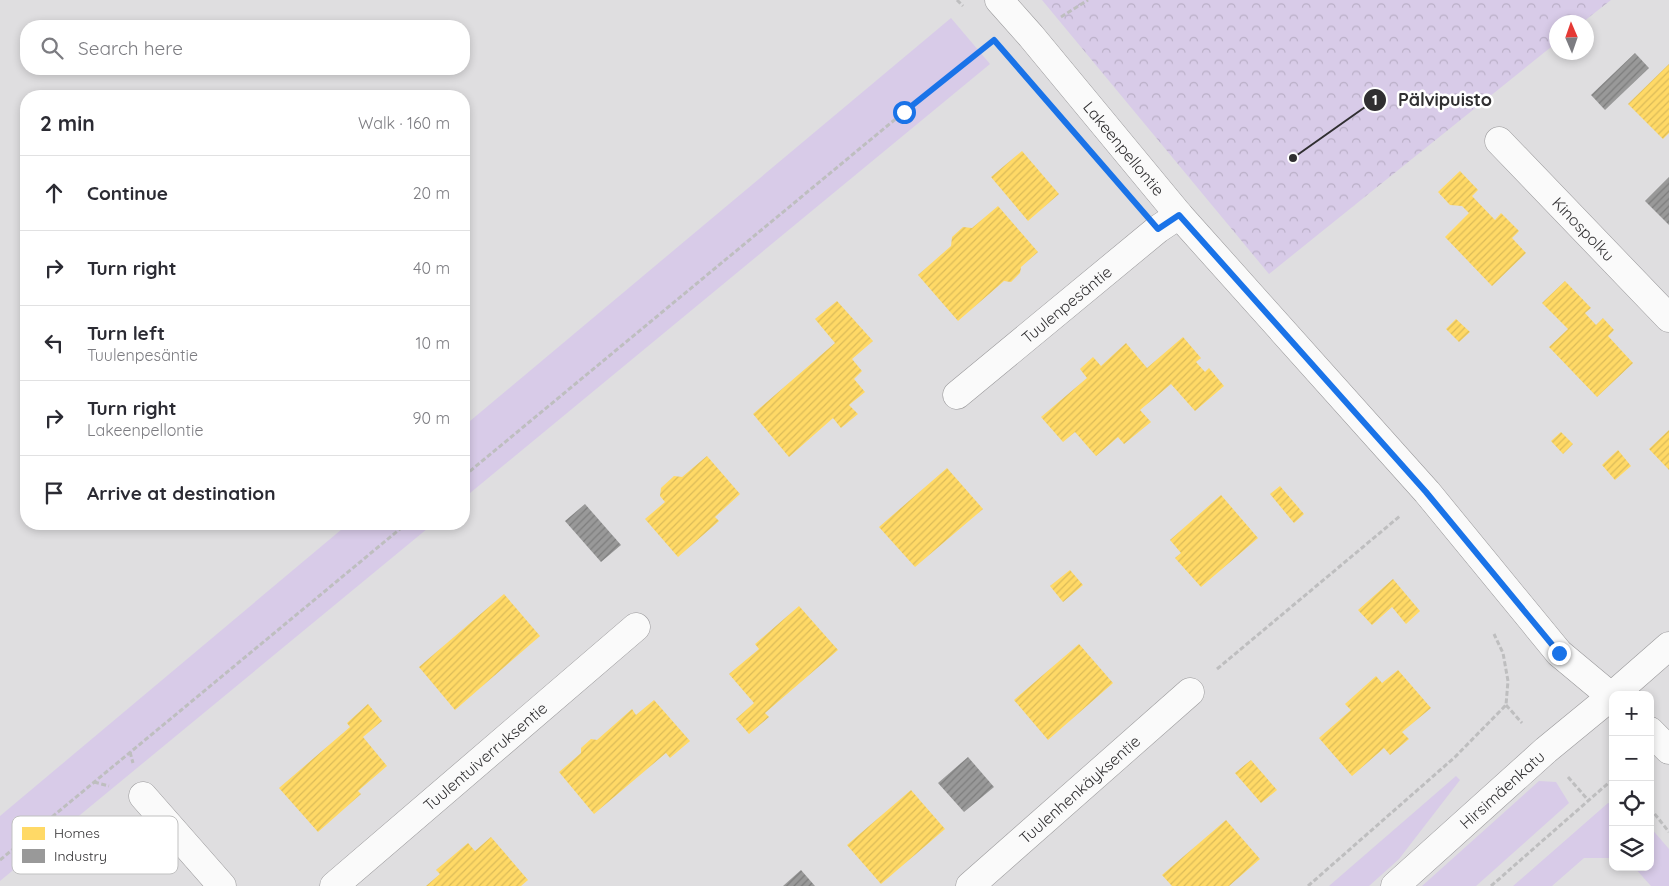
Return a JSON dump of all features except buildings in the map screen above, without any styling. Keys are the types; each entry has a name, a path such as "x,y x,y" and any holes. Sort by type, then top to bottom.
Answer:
{"street":[{"name":"Lakeenpellontie","path":"999,0 1179,215 1426,492 1559,653 1609,694"},
{"name":"Kinospolku","path":"1499,141 1669,318"},
{"name":"Tuulenpesäntie","path":"957,395 1158,229 1179,215"},
{"name":"Tuulentuiverruksentie","path":"334,886 636,627"},
{"name":"Hirsimäenkatu","path":"1618,691 1669,646"},
{"name":"Tuulenhenkäyksentie","path":"970,886 1190,692"},
{"name":"Hirsimäenkatu","path":"1395,886 1546,750 1609,698"},
{"path":"1654,735 1669,750"},
{"path":"143,796 161,816"},
{"path":"178,836 222,886"}],"path":[{"path":"957,0 963,7"},
{"path":"470,471 896,118 994,40"},
{"path":"1190,692 1402,514"},
{"path":"53,816 399,530"},
{"path":"1308,886 1455,757 1506,705 1507,671 1503,653 1492,628"},
{"path":"1491,886 1609,784"},
{"path":"1654,813 1669,832"},
{"path":"0,860 12,850"}],"green space":[{"path":"1042,0 1611,0 1592,15 1549,15 1549,49 1269,274"},
{"path":"951,18 990,64 470,493 470,421"},
{"path":"341,530 426,530 79,816 12,816 12,871 0,881 0,816"},
{"path":"1456,776 1460,780 1399,859 1369,886 1329,886"},
{"path":"1539,781 1556,782 1569,803 1476,886 1422,886"},
{"path":"1609,803 1609,858 1584,858 1552,886 1513,886"},
{"path":"1654,832 1669,849 1669,886 1651,886 1638,871 1654,871"}],"place":[{"name":"Pälvipuisto","path":"1293,158"}],"route":[{"path":"904,112 994,40 1158,229 1179,215 1426,492 1559,653"}]}
